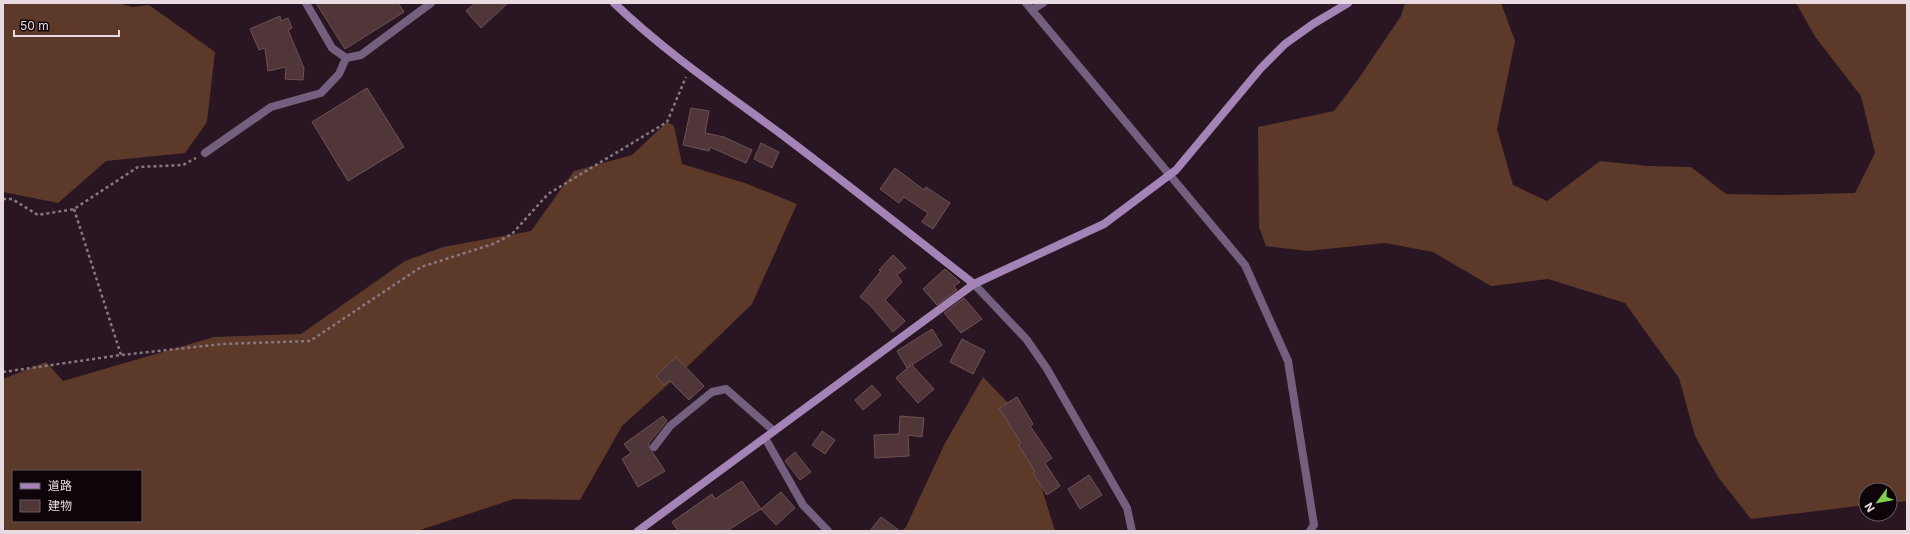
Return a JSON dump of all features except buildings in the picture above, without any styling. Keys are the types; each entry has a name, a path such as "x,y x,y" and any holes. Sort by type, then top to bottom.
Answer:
{"street":[{"path":"306,3 332,48 346,58 361,55 431,3"},
{"path":"614,3 632,20 690,66 833,173 974,284 1027,340 1047,369 1127,508 1132,531"},
{"path":"1026,3 1168,175 1245,265 1288,361 1314,525 1310,531"},
{"path":"1032,10 1043,3"},
{"path":"638,531 974,284 1104,224 1176,170 1261,68 1285,44 1313,24 1348,3"},
{"path":"205,153 271,107 321,93 338,74 346,58"},
{"path":"654,447 670,426 712,392 726,389 774,431"},
{"path":"765,438 803,505 828,531"}],"path":[{"path":"3,372 121,355 223,344 310,341 421,267 493,244 512,234 548,194 667,122 690,66"},
{"path":"3,199 12,199 38,215 74,209 138,167 183,165 205,153"},
{"path":"74,209 121,355"}],"shaded area":[{"path":"3,3 118,3 133,7 149,5 215,52 207,122 185,153 106,161 58,203 3,192"},
{"path":"1405,3 1501,3 1515,41 1497,129 1513,185 1547,201 1600,161 1648,166 1691,167 1726,194 1779,195 1855,193 1875,153 1861,96 1816,38 1796,3 1907,3 1907,501 1898,502 1898,482 1858,482 1858,506 1751,519 1718,477 1695,436 1679,378 1625,303 1548,279 1491,286 1433,252 1385,243 1307,251 1266,246 1259,227 1258,127 1334,111 1359,78 1401,16"},
{"path":"667,122 674,126 682,164 745,183 797,204 752,304 684,370 622,426 580,500 514,499 417,531 3,531 3,379 46,362 63,381 214,337 301,334 405,261 443,247 531,231 574,171 632,155"},
{"path":"983,377 1019,414 1055,531 902,531 906,527 944,445"}]}
